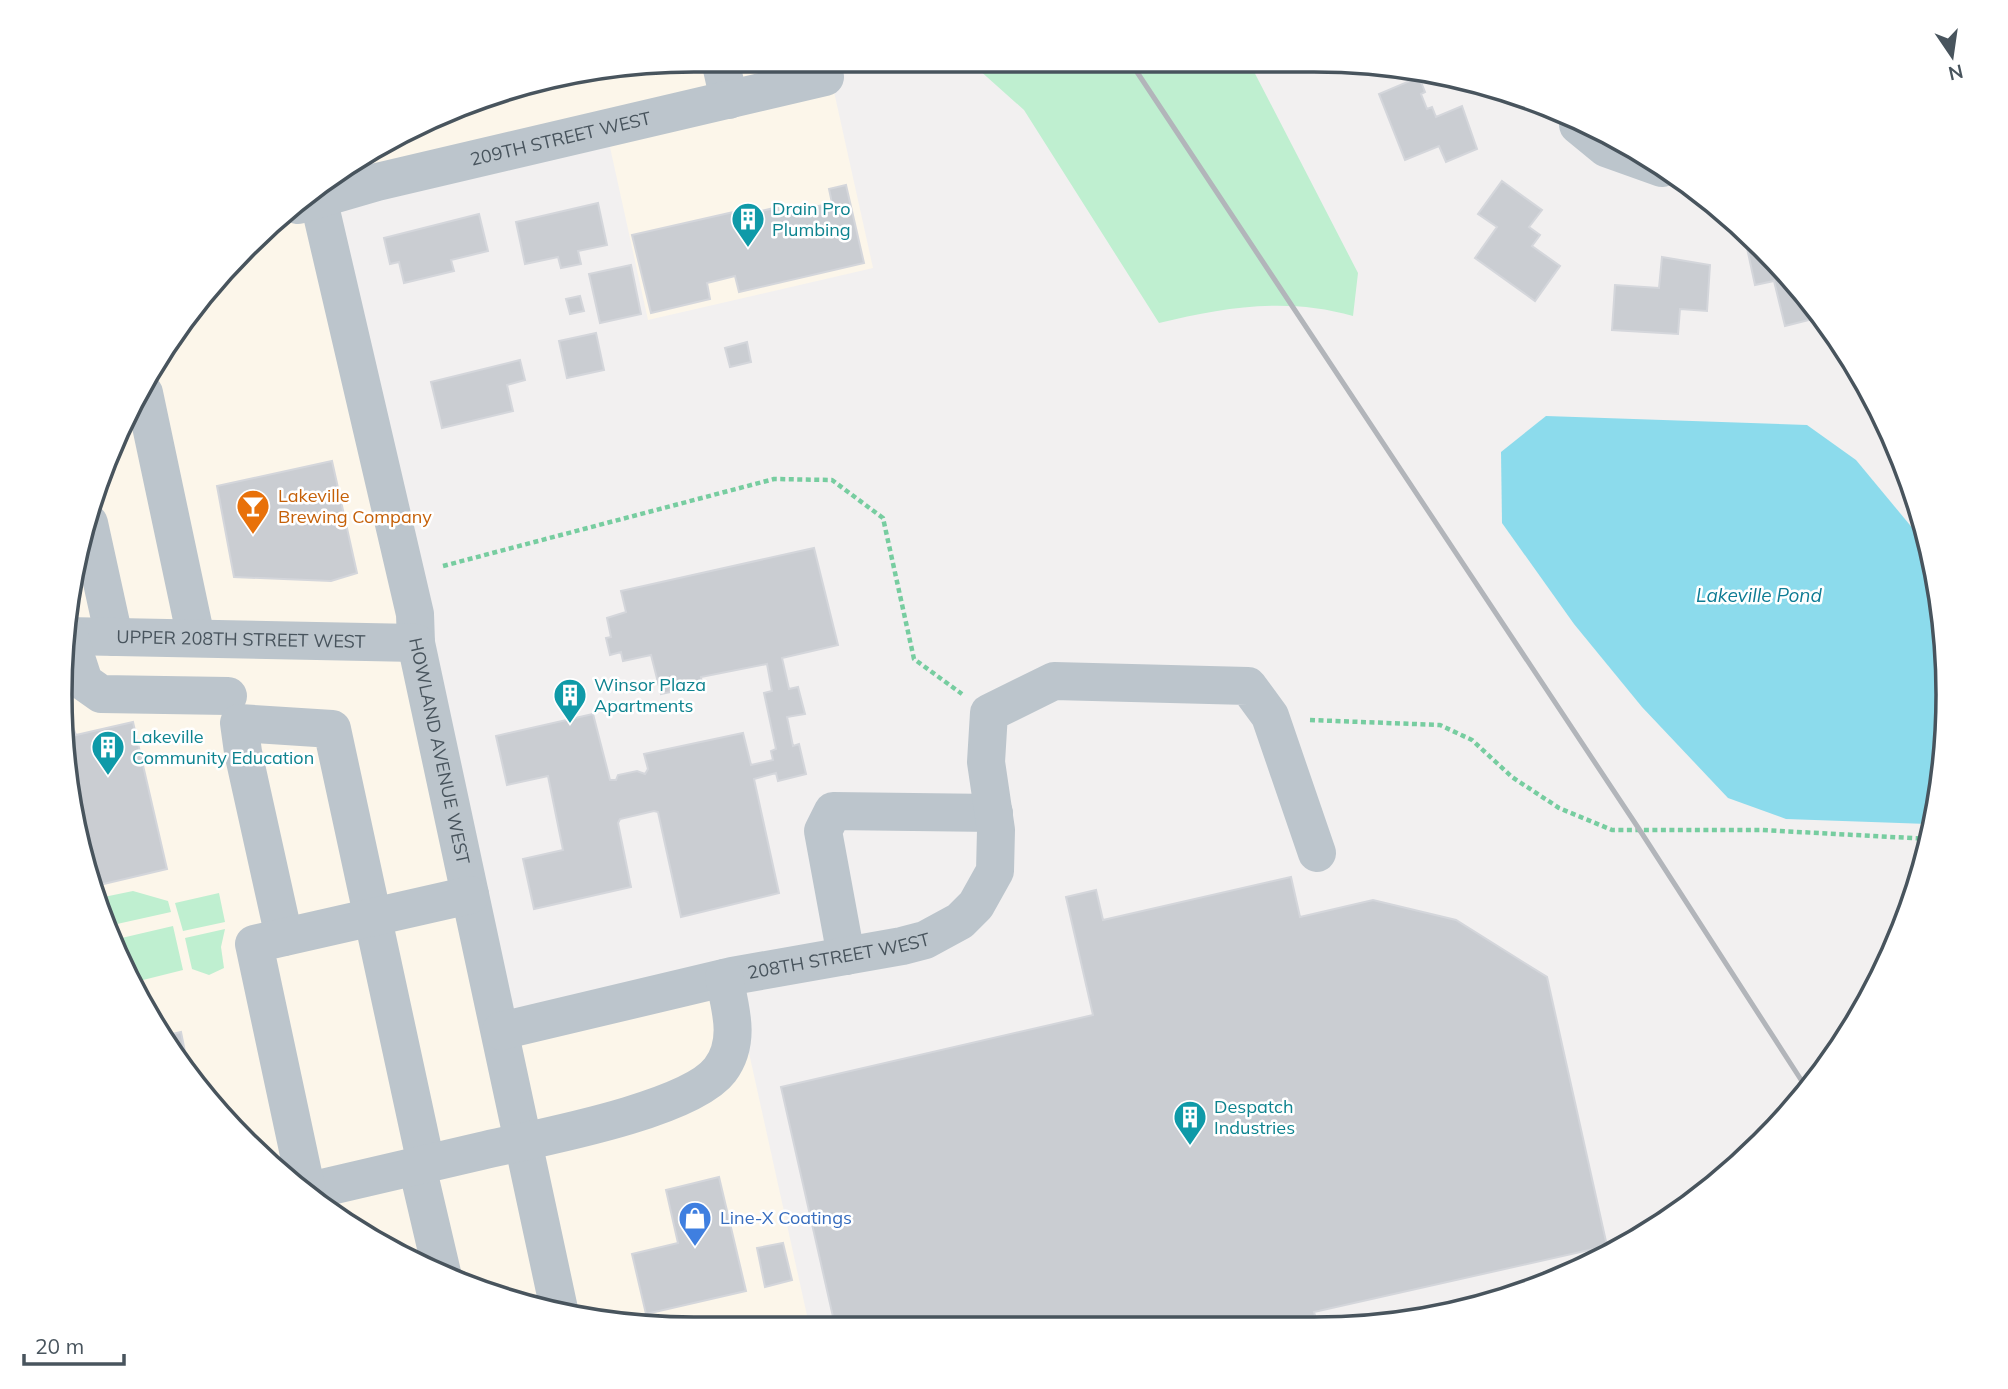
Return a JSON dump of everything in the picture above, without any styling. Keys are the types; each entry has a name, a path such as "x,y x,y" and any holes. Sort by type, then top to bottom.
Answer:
{"street":[{"path":"723,72 729,100"},
{"name":"209TH STREET WEST","path":"322,195 825,77"},
{"path":"1596,140 1606,148 1625,155"},
{"name":"HOWLAND AVENUE WEST","path":"312,202 415,614 416,643 557,1301"},
{"path":"146,400 211,639 234,709 284,937"},
{"path":"92,537 114,637"},
{"name":"UPPER 208TH STREET WEST","path":"75,636 416,643"},
{"path":"73,653 84,682 101,694 234,709 332,729 440,1263"},
{"path":"989,713 1054,681 1248,686 1270,716 1317,853"},
{"name":"208TH STREET WEST","path":"501,1031 724,978 925,940 960,920 976,905 995,871 994,813 986,762 989,713"},
{"path":"846,956 823,831 833,811 994,813"},
{"path":"303,1179 254,944 470,895"},
{"path":"316,1190 619,1119 672,1099 713,1079 729,1056 733,1042 733,1025 724,978"}],"path":[{"path":"443,566 774,479 832,480 883,518 914,659 989,713"},
{"path":"1270,716 1332,722 1440,725 1472,740 1511,777 1559,808 1612,830 1761,830 1919,838"}],"shaded area":[{"path":"830,72 873,268 648,320 606,129 319,200 501,1031 732,976 807,1317 654,1316 573,1305 533,1296 456,1270 383,1234 315,1189 254,1135 200,1074 155,1006 136,970 119,933 93,856 77,776 72,694 77,613 93,533 105,494 119,456 155,383 200,315 226,284 254,254 315,200 383,155 419,136 456,119 533,93 613,77 654,73"}],"green space":[{"path":"981,72 1254,72 1358,273 1353,316 1304,307 1256,306 1208,312 1159,323 1024,110"},
{"path":"133,891 168,901 171,912 116,924 106,897"},
{"path":"219,893 225,922 183,931 175,903"},
{"path":"173,926 183,970 141,980 121,938"},
{"path":"225,929 221,947 224,968 209,975 192,969 185,938"}],"water":[{"name":"Lakeville Pond","path":"1546,416 1807,425 1856,460 1914,530 1924,573 1931,613 1936,694 1931,776 1922,824 1786,819 1728,798 1642,707 1574,624 1502,523 1501,452"}],"building":[{"path":"1412,80 1421,82 1425,92 1421,94 1427,109 1432,107 1436,117 1462,106 1477,149 1446,162 1439,146 1405,160 1379,94"},
{"path":"1502,181 1542,210 1529,227 1540,235 1532,246 1560,266 1535,301 1475,258 1497,227 1478,214"},
{"name":"Drain Pro Plumbing","path":"846,185 864,263 739,292 735,276 707,283 710,299 651,313 632,235 747,209 749,214 778,207 779,215 832,203 829,189"},
{"path":"598,203 607,245 578,251 581,264 561,268 558,257 525,264 516,222"},
{"path":"479,214 488,251 451,260 454,271 404,283 399,262 390,264 384,238"},
{"path":"1747,248 1811,319 1785,326 1774,281 1755,285"},
{"path":"1662,257 1710,265 1707,311 1680,309 1678,334 1612,330 1615,285 1659,288"},
{"path":"631,265 641,314 600,323 589,274"},
{"path":"580,296 584,311 570,314 566,299"},
{"path":"596,333 604,370 567,378 559,341"},
{"path":"747,342 751,362 730,367 725,348"},
{"path":"520,360 525,380 507,385 513,411 442,428 431,382"},
{"path":"332,461 357,573 331,581 234,577 217,486"},
{"name":"Winsor Plaza Apartments","path":"814,548 838,645 782,658 789,689 798,687 805,714 787,717 793,746 799,744 806,774 778,781 776,773 754,779 779,893 681,917 658,812 654,811 620,819 618,823 631,887 534,909 523,859 563,850 548,776 507,785 496,736 593,714 610,780 616,780 618,775 637,771 645,774 648,769 644,754 743,733 751,765 773,760 771,751 776,749 764,693 772,691 767,664 701,677 702,685 661,694 651,655 623,661 621,652 610,655 606,638 611,637 607,618 626,612 621,591"},
{"name":"Lakeville Community Education","path":"133,722 167,869 102,884 84,816 73,727 76,735"},
{"name":"Despatch Industries","path":"1291,877 1300,917 1373,900 1456,920 1547,977 1607,1244 1599,1248 1314,1312 1315,1317 833,1317 781,1087 1093,1015 1066,897 1096,890 1103,920"},
{"path":"181,1032 185,1052 177,1040 173,1034"},
{"name":"Line-X Coatings","path":"719,1177 746,1291 646,1314 632,1254 678,1243 666,1190"},
{"path":"783,1243 792,1280 765,1287 757,1248"}],"railway":[{"path":"1137,72 1639,829 1802,1081"}],"place":[{"name":"Drain Pro Plumbing","path":"748,249"},
{"name":"Lakeville Brewing Company","path":"253,536"},
{"name":"Winsor Plaza Apartments","path":"570,725"},
{"name":"Lakeville Community Education","path":"108,777"},
{"name":"Despatch Industries","path":"1190,1147"},
{"name":"Line-X Coatings","path":"695,1248"}]}
